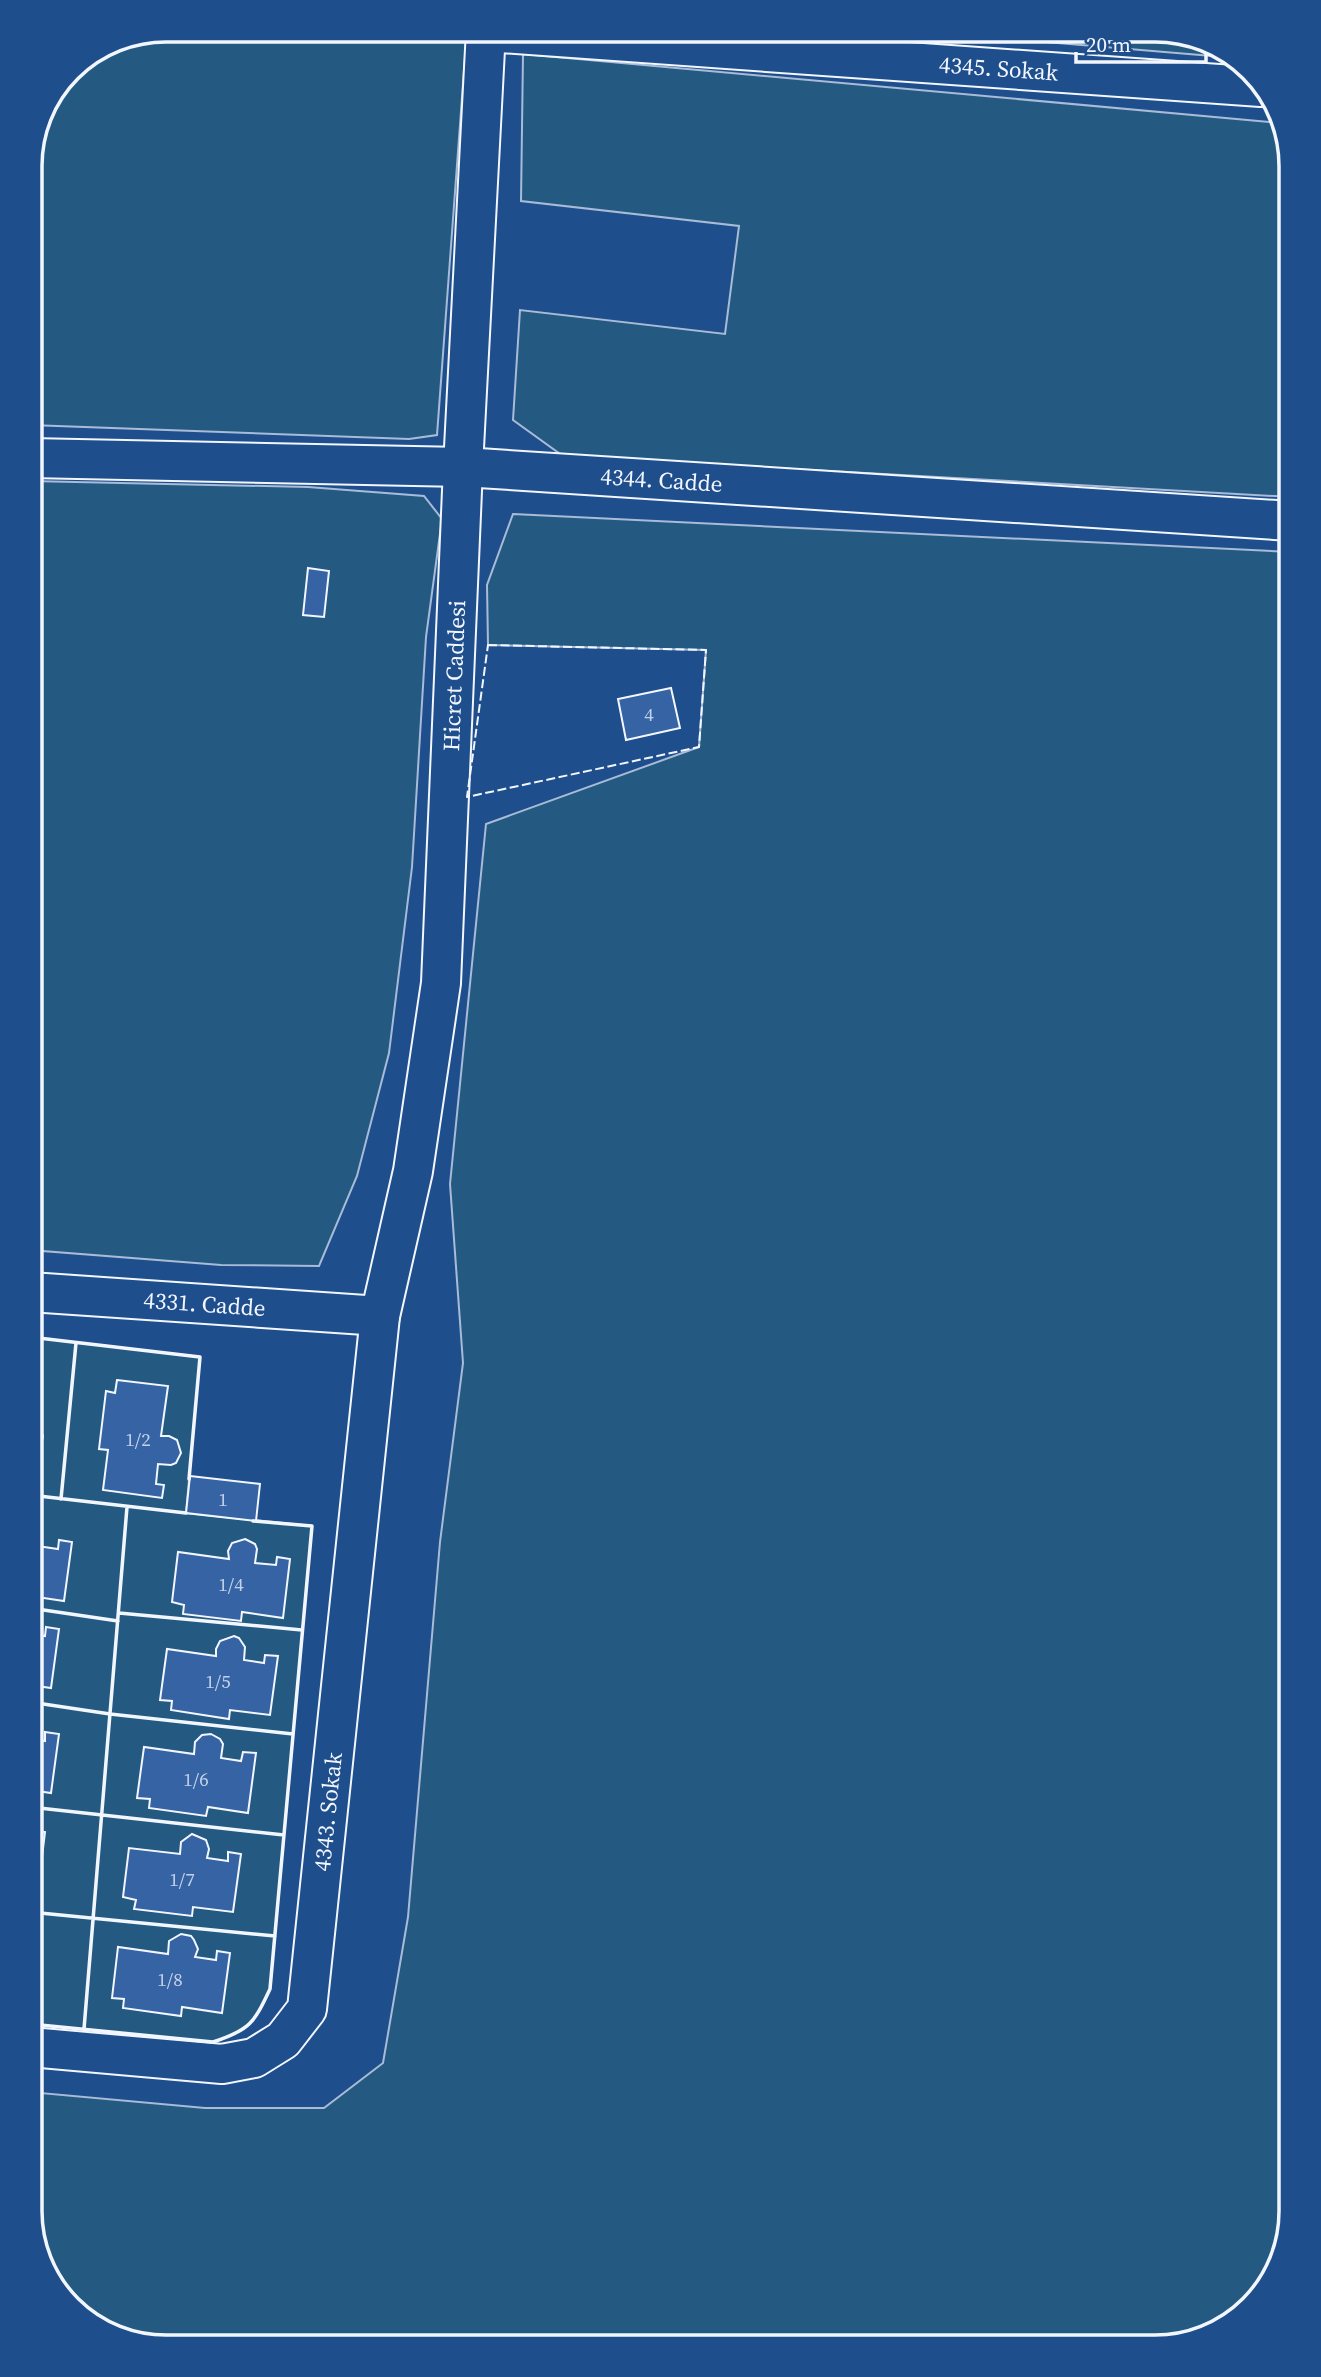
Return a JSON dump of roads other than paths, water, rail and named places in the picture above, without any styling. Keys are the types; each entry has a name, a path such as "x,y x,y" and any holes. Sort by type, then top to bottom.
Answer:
{"street":[{"name":"Hicret Caddesi","path":"380,1316 413,1171 441,983 463,467 485,42"},
{"name":"4345. Sokak","path":"636,42 1250,87"},
{"name":"4344. Cadde","path":"42,458 463,467 1279,520"},
{"name":"4331. Cadde","path":"42,1293 380,1316"},
{"name":"4343. Sokak","path":"42,2048 222,2064 254,2058 283,2040 307,2009 380,1316"}]}
